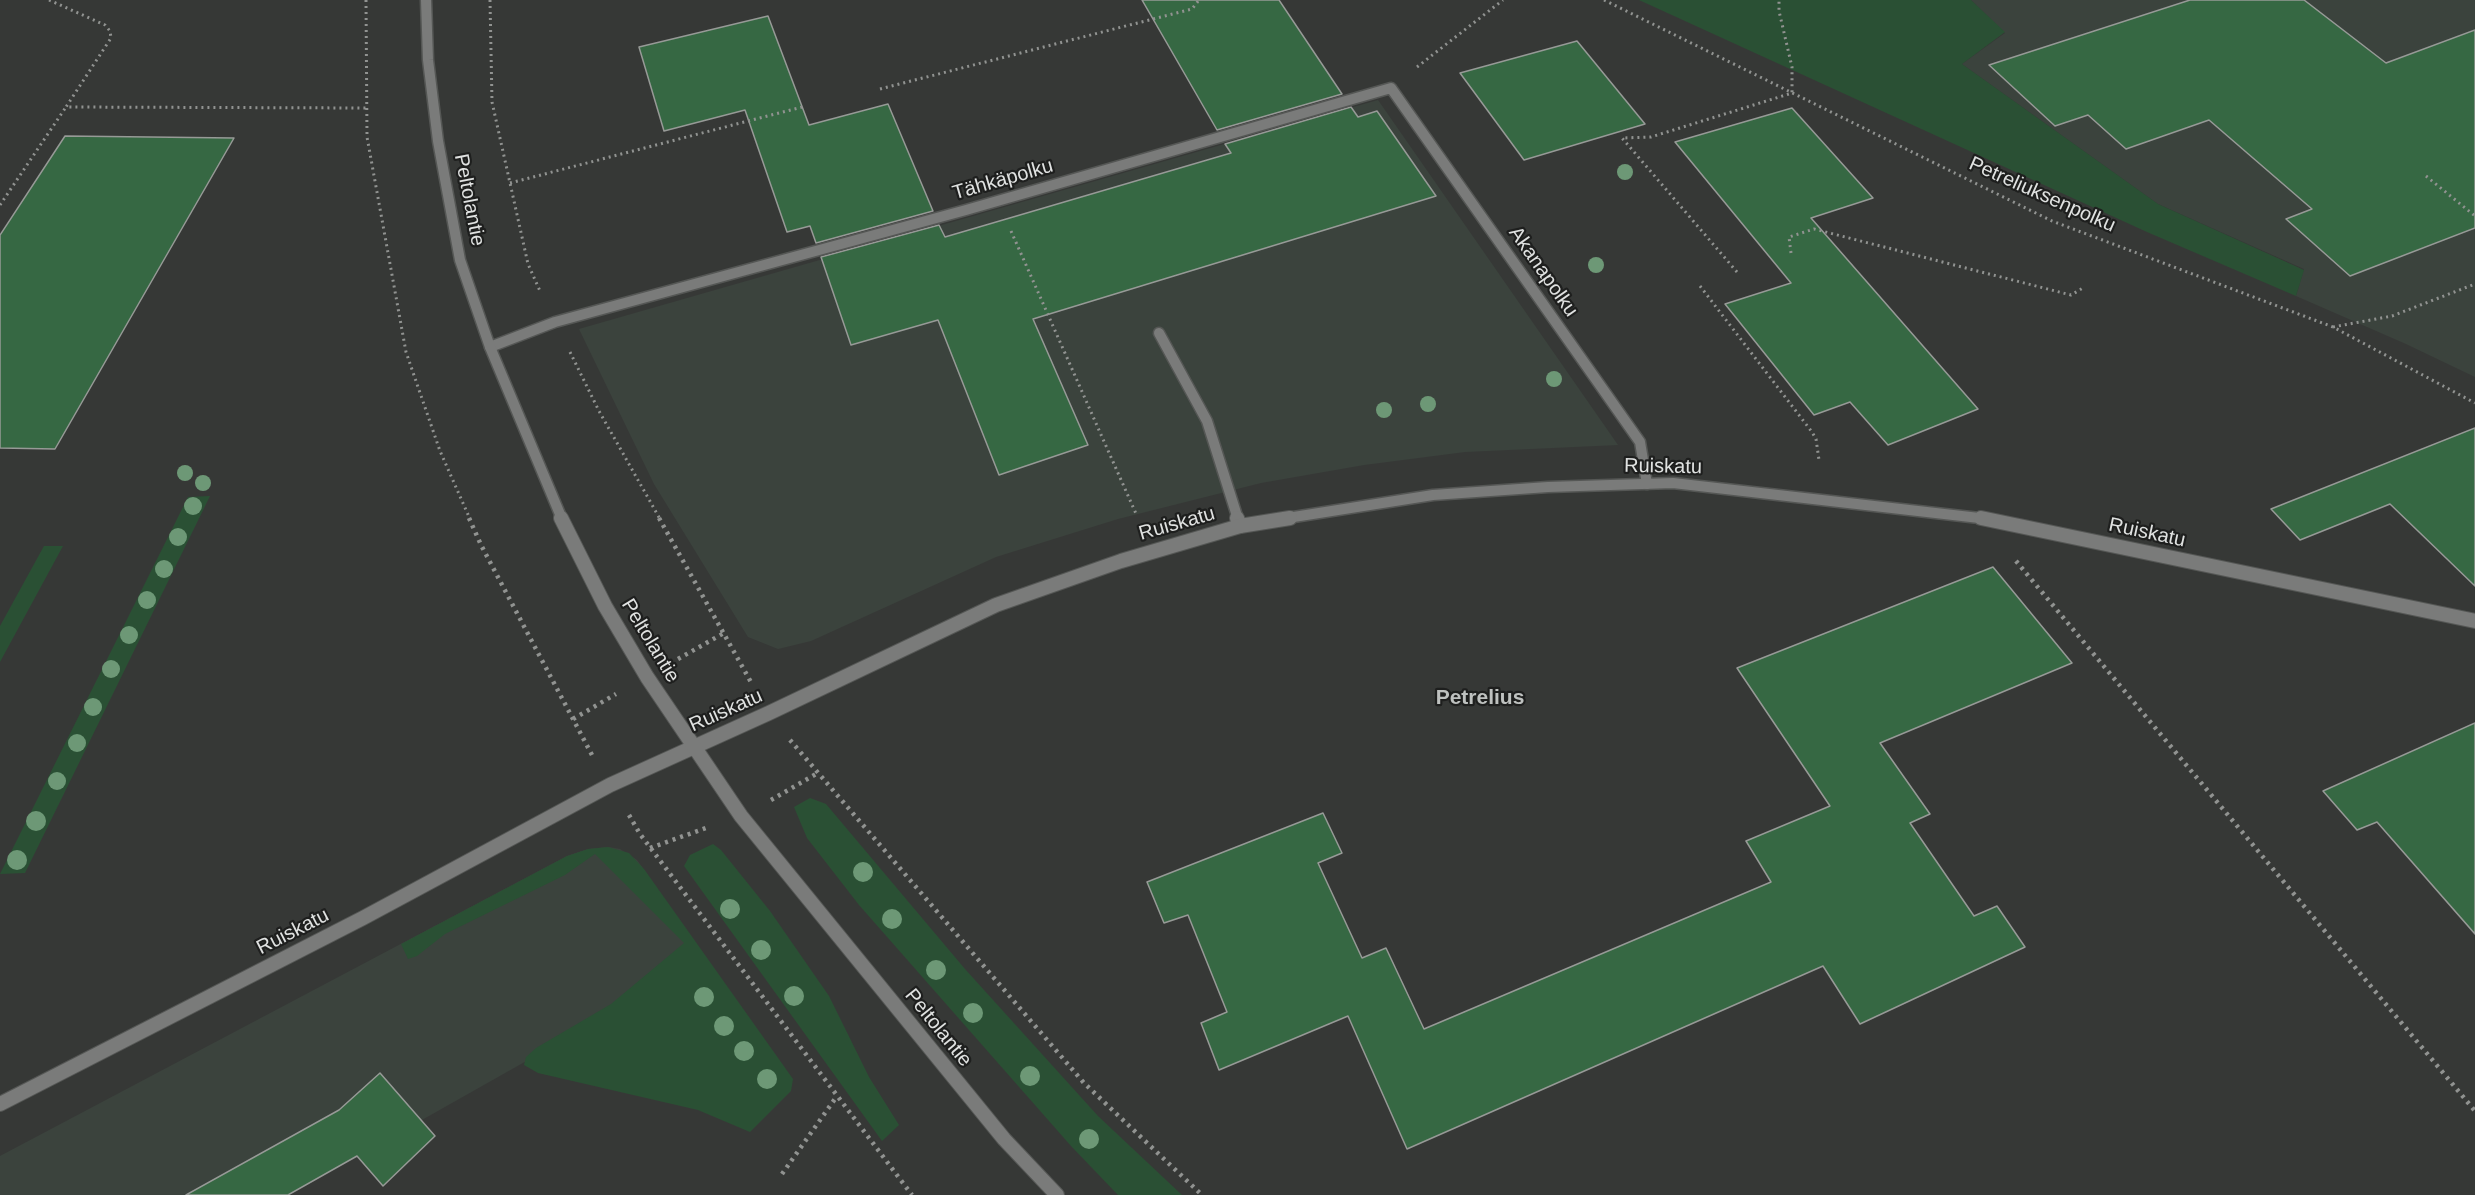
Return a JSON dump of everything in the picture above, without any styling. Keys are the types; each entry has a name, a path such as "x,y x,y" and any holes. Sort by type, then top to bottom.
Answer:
{"street":[{"name":"Peltolantie","path":"426,0 428,60 440,152 460,260 490,347 561,518 605,606 647,677 741,816 1004,1139 1057,1195"},
{"name":"Tähkäpolku","path":"490,347 555,322 1391,88"},
{"name":"Akanapolku","path":"1391,88 1640,442 1647,484"},
{"path":"1159,333 1207,421 1240,526"},
{"name":"Ruiskatu","path":"0,1104 363,918 610,785 769,713 996,605 1121,561 1240,526 1433,495 1673,483 1972,516 2475,621"}],"path":[{"path":"0,205 111,38 110,31 105,25 49,0"},
{"path":"366,0 367,137 406,351 440,452 481,545 610,785 640,834 912,1195"},
{"path":"489,0 492,102 528,264 599,411 769,713 816,774 1084,1083 1202,1195"},
{"path":"880,89 1192,9 1199,0"},
{"path":"1391,88 1503,0"},
{"name":"Petreliuksenpolku","path":"1604,0 2052,220 2333,327 2475,403"},
{"path":"1737,272 1622,138 1651,136 1792,93 1792,67 1779,11 1779,0"},
{"path":"510,183 801,106"},
{"path":"66,107 366,108"},
{"path":"2426,176 2475,216"},
{"path":"997,200 1137,516"},
{"path":"1791,253 1789,237 1814,229 2071,295 2083,288"},
{"path":"2333,327 2392,316 2475,284"},
{"path":"1700,286 1812,432 1819,460"},
{"path":"2016,560 2475,1111"},
{"path":"782,1173 837,1096"}],"shaded area":[{"path":"1971,0 2475,0 2475,377 2296,296 2304,269 2158,204 1962,64 2005,33"},
{"path":"1378,100 1618,445 1465,452 1364,465 1261,483 1118,519 996,557 811,641 778,649 748,637 654,484 579,329"},
{"path":"608,847 620,849 637,860 707,959 289,1195 0,1195 0,1156 567,856 588,849"}],"green space":[{"path":"1639,0 1971,0 2005,32 1962,64 2158,204 2304,270 2296,296 2147,232"},
{"path":"210,496 25,873 0,874 188,497"},
{"path":"44,546 63,546 0,662 0,626"},
{"path":"810,798 826,804 965,969 1098,1116 1182,1195 1118,1195 1071,1146 859,905 807,838 794,807"},
{"path":"713,844 721,850 770,911 829,996 869,1077 899,1125 882,1141 684,866 690,855"},
{"path":"608,847 629,853 644,869 793,1079 791,1091 750,1132 698,1110 538,1073 524,1065 526,1057 536,1048 611,1004 684,943 595,854 565,875 445,934 417,956 408,959 401,944 567,856 588,849"}],"building":[{"path":"1142,0 1279,0 1342,94 1217,130"},
{"path":"2190,0 2304,0 2386,63 2475,30 2475,228 2350,276 2286,219 2312,209 2209,120 2126,149 2088,115 2055,126 1989,65"},
{"path":"768,16 809,125 888,104 933,211 816,243 810,226 787,232 745,110 664,131 639,47"},
{"path":"1577,41 1645,124 1524,160 1460,73"},
{"path":"1351,107 1358,117 1377,111 1436,196 1033,319 1088,445 999,475 938,320 851,345 821,257 939,225 945,237 1231,153 1225,144"},
{"path":"1792,108 1873,198 1811,218 1978,409 1888,445 1850,402 1814,415 1725,304 1791,283 1675,142"},
{"path":"65,136 234,138 55,449 0,448 0,235"},
{"path":"2475,428 2475,586 2390,504 2300,540 2271,509"},
{"path":"1993,567 2072,663 1880,743 1930,814 1910,823 1974,916 1997,906 2025,947 1860,1024 1823,966 1407,1149 1348,1016 1219,1070 1201,1023 1227,1012 1188,915 1164,923 1147,882 1323,813 1342,853 1318,863 1362,958 1386,948 1424,1029 1771,882 1746,841 1830,806 1737,668"},
{"path":"2475,723 2475,934 2377,822 2357,830 2323,791"},
{"path":"380,1073 435,1136 383,1186 357,1156 288,1195 186,1195 339,1110"}],"district":[{"name":"Petrelius","path":"1480,698"}]}
